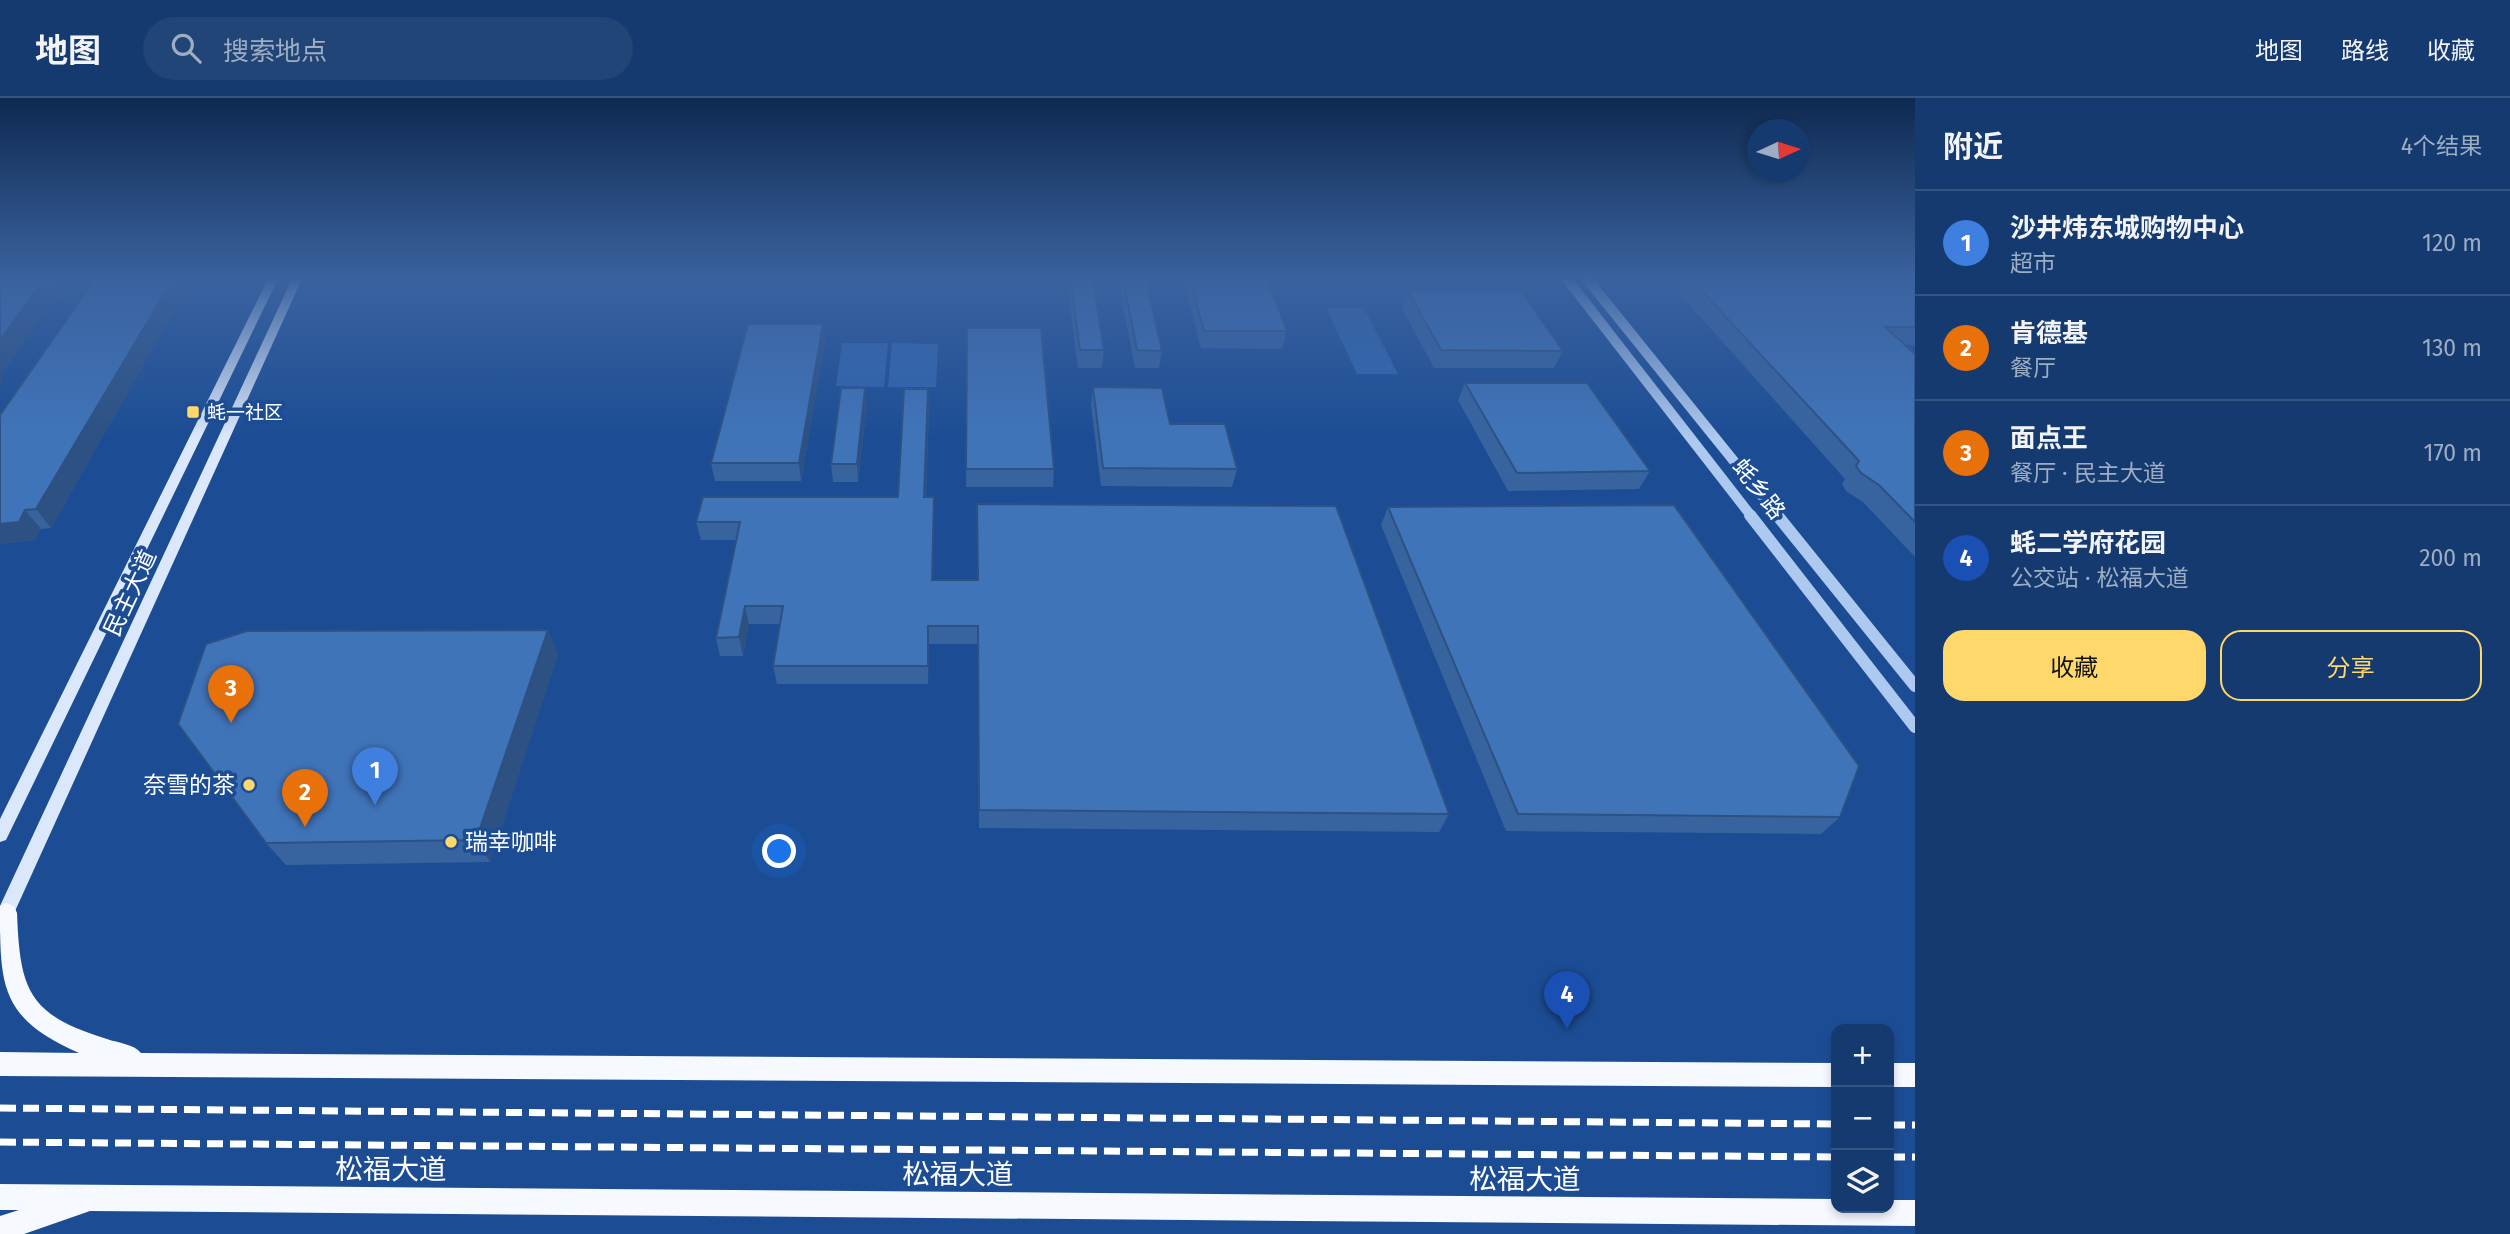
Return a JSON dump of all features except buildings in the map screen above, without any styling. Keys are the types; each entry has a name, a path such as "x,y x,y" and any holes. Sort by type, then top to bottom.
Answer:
{"main road":[{"name":"民主大道","path":"0,835 247,332"},
{"name":"民主大道","path":"3,919 273,332"},
{"path":"3,919 17,992 35,1016 96,1049 155,1065"},
{"path":"0,1064 1831,1075"},
{"path":"1894,1075 1915,1075"},
{"name":"松福大道","path":"0,1197 1915,1213"},
{"path":"0,1229 96,1198"}],"street":[{"name":"蚝乡路","path":"1608,332 1915,727"},
{"name":"蚝乡路","path":"1630,332 1915,686"}],"shaded area":[{"path":"1337,332 1376,332 1398,374 1357,374"},
{"path":"842,343 888,343 884,387 836,386"},
{"path":"892,343 938,344 936,387 888,387"}],"railway":[{"path":"0,1108 1831,1124"},
{"path":"1894,1125 1915,1125"},
{"path":"0,1142 1831,1157"},
{"path":"1894,1157 1915,1157"}],"place":[{"name":"蚝一社区","path":"193,412"},
{"name":"面点王","path":"231,723"},
{"name":"奈雪的茶","path":"249,785"},
{"name":"沙井炜东城购物中心","path":"375,805"},
{"name":"肯德基","path":"305,827"},
{"name":"瑞幸咖啡","path":"451,842"},
{"name":"蚝二学府花园","path":"1567,1029"}]}
